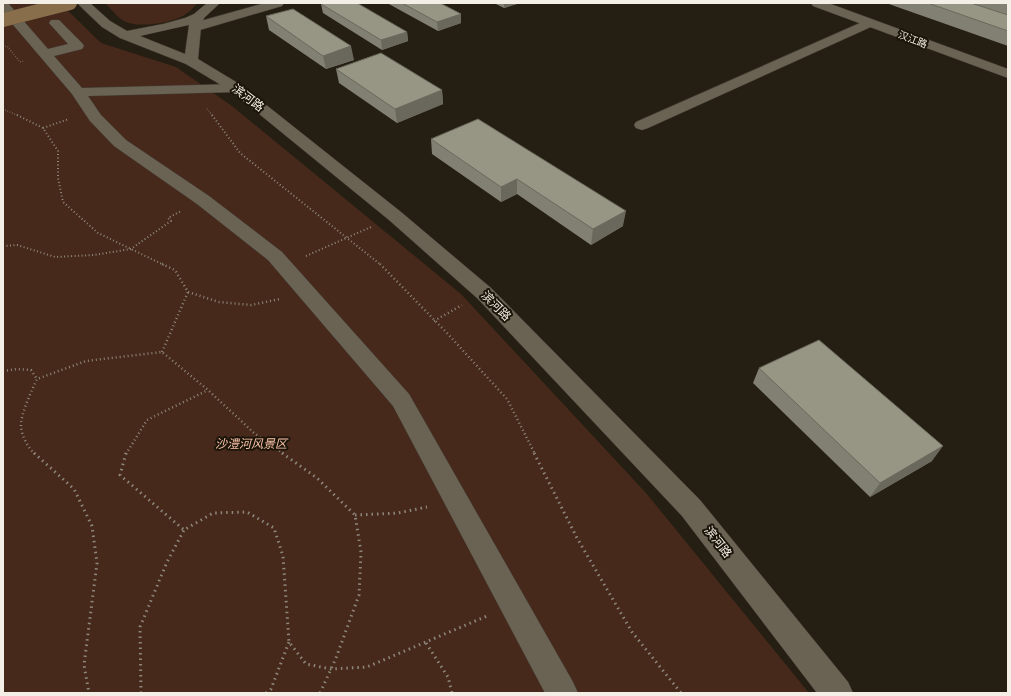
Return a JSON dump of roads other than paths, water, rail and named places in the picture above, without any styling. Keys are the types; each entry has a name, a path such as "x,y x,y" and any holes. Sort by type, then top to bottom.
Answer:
{"main road":[{"path":"3,12 41,3"},
{"path":"3,20 70,3"}],"street":[{"name":"滨河路","path":"83,3 106,24 125,35 191,61 236,88 395,216 484,293 692,508 837,693"},
{"path":"191,61 196,22 214,3"},
{"path":"125,35 156,31 184,23 196,22 278,3"},
{"name":"汉江路","path":"817,3 1008,74"},
{"name":"汉江路","path":"840,3 1008,64"},
{"path":"3,5 78,92 95,118 120,143 203,200 275,256 401,400 562,693"},
{"path":"46,54 77,46 54,23"},
{"path":"642,125 869,23"},
{"path":"78,92 236,88"}],"park label":[{"name":"沙澧河风景区","path":"251,444"}]}
